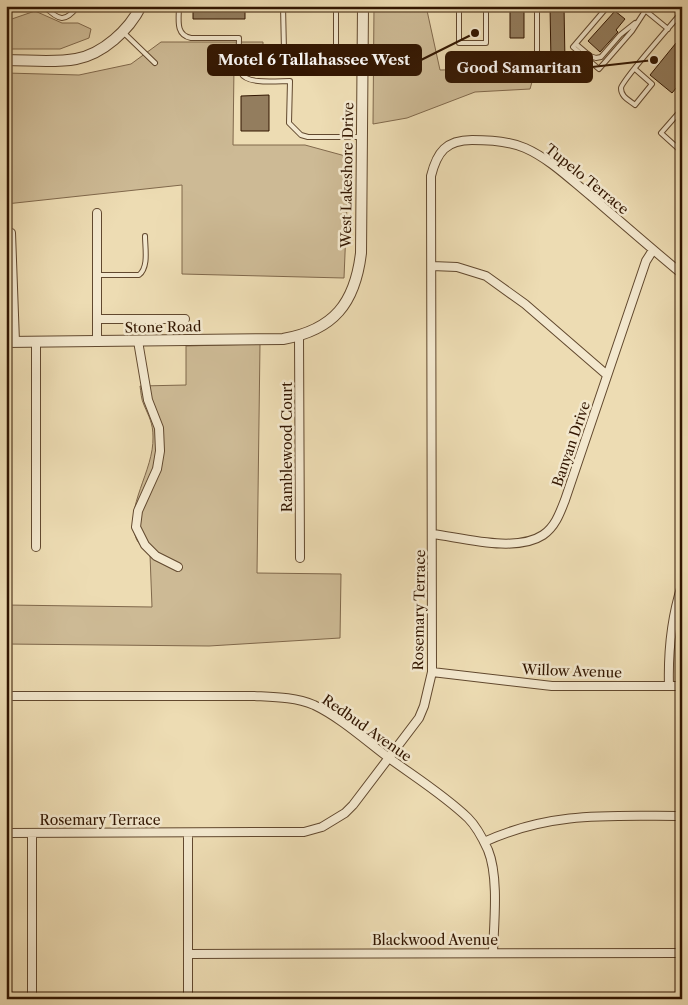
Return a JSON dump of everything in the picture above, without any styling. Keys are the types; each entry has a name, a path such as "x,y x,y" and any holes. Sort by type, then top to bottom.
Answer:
{"street":[{"path":"6,60 76,59 94,53 131,23 141,6"},
{"name":"West Lakeshore Drive","path":"318,328 343,307 353,290 359,272 361,253 362,6"},
{"name":"Tupelo Terrace","path":"460,141 479,140 516,145 542,157 682,274"},
{"name":"Rosemary Terrace","path":"6,833 304,832 322,827 346,813 419,718 427,696 432,672 431,176 438,155 450,144 460,141"},
{"path":"97,214 98,341"},
{"path":"11,233 11,342"},
{"name":"Banyan Drive","path":"433,534 514,544 534,540 550,528 560,513 565,500 646,261 653,250"},
{"path":"432,266 456,267 486,276 525,304 607,375"},
{"path":"97,319 185,320"},
{"name":"Stone Road","path":"11,342 274,339 299,336 318,328"},
{"name":"Ramblewood Court","path":"299,336 300,558"},
{"path":"138,340 148,400 159,428 160,451 157,469 138,511 136,526 145,545 156,556 178,567"},
{"path":"36,342 36,546"},
{"path":"669,686 670,637 682,586"},
{"name":"Willow Avenue","path":"432,672 552,686 682,686"},
{"name":"Redbud Avenue","path":"6,696 279,697 299,700 324,710 468,818 484,842 492,864 494,878 493,952"},
{"path":"484,842 531,824 560,819 586,816 682,816"},
{"path":"188,832 188,999"},
{"path":"32,833 32,999"},
{"name":"Blackwood Avenue","path":"188,954 682,953"}],"lane":[{"path":"44,6 54,14 64,18 70,16 78,6"},
{"path":"179,6 179,27 180,32 184,36 191,38 239,38 240,66 242,74 246,79 254,81 290,81 289,123 301,135 308,137 362,137"},
{"path":"284,6 284,50 336,50 336,6"},
{"path":"459,6 459,43 486,43 486,6"},
{"path":"537,6 537,61"},
{"path":"608,6 573,47 599,69 632,30 645,10"},
{"path":"640,6 668,30"},
{"path":"634,69 652,84 635,105 624,97 621,91 622,84 634,69 668,30 682,12"},
{"path":"576,44 590,56 601,57 620,35 636,22"},
{"path":"122,32 155,63"},
{"path":"682,109 661,133 682,152"},
{"path":"97,275 142,273 145,266 144,236"}],"shaded area":[{"path":"374,6 426,6 440,70 536,68 530,89 475,92 407,118 373,124"},
{"path":"35,11 62,23 78,23 91,29 89,38 60,49 6,49 6,21"},
{"path":"161,42 263,42 263,66 234,66 233,145 305,145 349,157 344,278 182,274 182,185 6,204 6,73 79,75 131,64"},
{"path":"260,344 257,573 341,574 340,638 209,646 6,644 6,605 152,607 150,555 137,540 133,526 136,501 149,463 153,437 151,424 142,400 140,386 186,385 186,346"}],"building":[{"path":"193,6 245,6 245,19 193,19"},
{"path":"510,6 524,6 524,38 510,38"},
{"path":"550,6 564,6 565,62 551,62"},
{"path":"615,11 625,19 616,30 618,32 600,52 588,41"},
{"path":"676,43 682,47 682,81 672,93 650,75"},
{"path":"269,95 269,131 241,131 241,96"}],"place":[{"name":"Motel 6 Tallahassee West","path":"475,33"},
{"name":"Good Samaritan","path":"654,60"}]}
